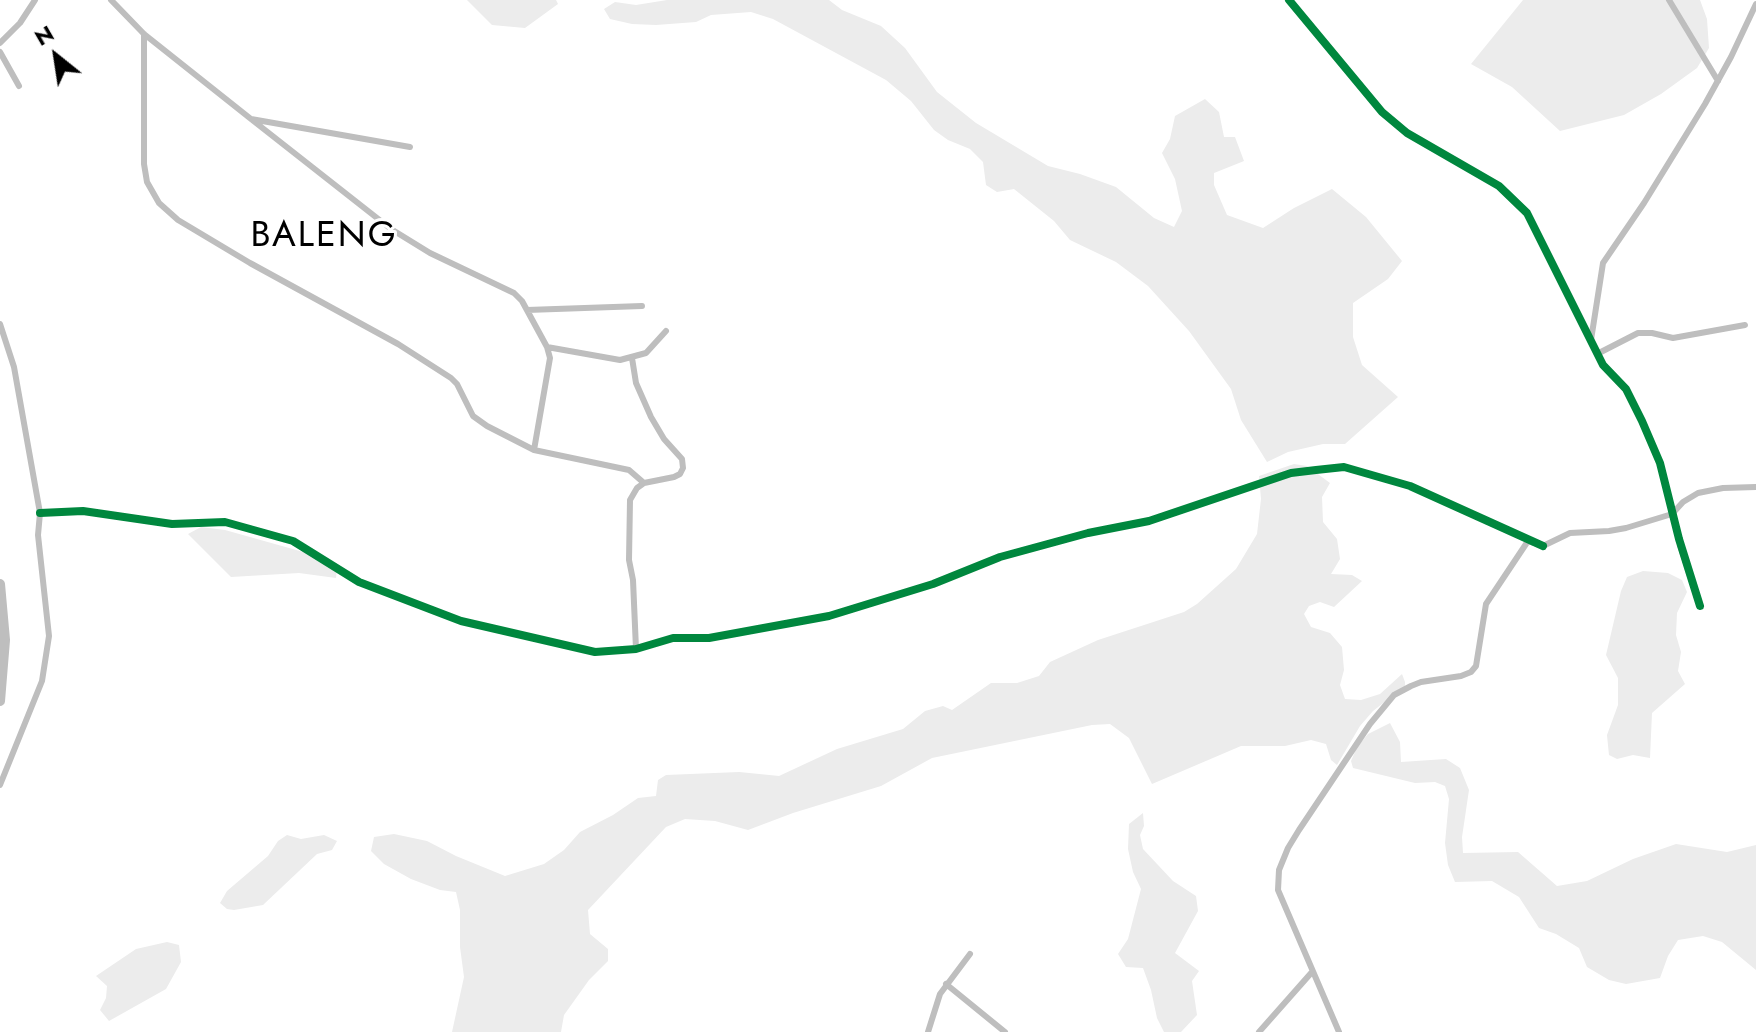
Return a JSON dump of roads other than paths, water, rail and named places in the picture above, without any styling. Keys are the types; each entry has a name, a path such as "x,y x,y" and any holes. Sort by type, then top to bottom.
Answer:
{"main road":[{"path":"0,584 5,640 0,701"}],"street":[{"path":"0,43 20,23 35,0"},
{"path":"111,0 144,34 391,229 430,253 514,293 527,310 550,358 534,450"},
{"path":"1289,0 1382,112 1407,133 1491,181 1518,202 1538,230 1597,354 1626,389 1642,421 1660,463 1700,606"},
{"path":"1669,0 1718,81"},
{"path":"1591,340 1603,263 1651,193 1718,81 1756,4"},
{"path":"144,34 144,164 147,182 159,203 190,227 398,344 451,378 473,416 487,426 534,450 629,470 644,483"},
{"path":"0,52 19,86"},
{"path":"251,119 410,147"},
{"path":"527,310 642,306"},
{"path":"0,324 14,367 40,513 38,535 49,636 42,681 0,785"},
{"path":"1597,354 1638,333 1673,338 1745,325"},
{"path":"547,347 620,360 646,353 666,331"},
{"path":"632,358 636,383 651,417 664,439 682,459 680,474 644,483 630,500 629,560 633,580 636,649"},
{"path":"40,513 83,511 172,524 225,522 293,541 359,582 461,621 595,652 636,649 673,638 709,638 829,616 933,584 1000,557 1088,533 1149,521 1291,473 1316,470 1344,467 1397,481 1543,546"},
{"path":"1339,1032 1278,890 1279,870 1288,848 1317,800 1348,759 1358,740 1394,695 1421,682 1471,672 1476,666 1483,616 1491,594 1528,541 1543,546 1570,533 1609,531 1672,514 1683,502 1698,493 1723,488 1756,487"},
{"path":"928,1032 946,984 970,954"},
{"path":"1259,1032 1312,972"},
{"path":"946,984 1005,1032"}],"district":[{"name":"BALENG","path":"324,237"}]}
